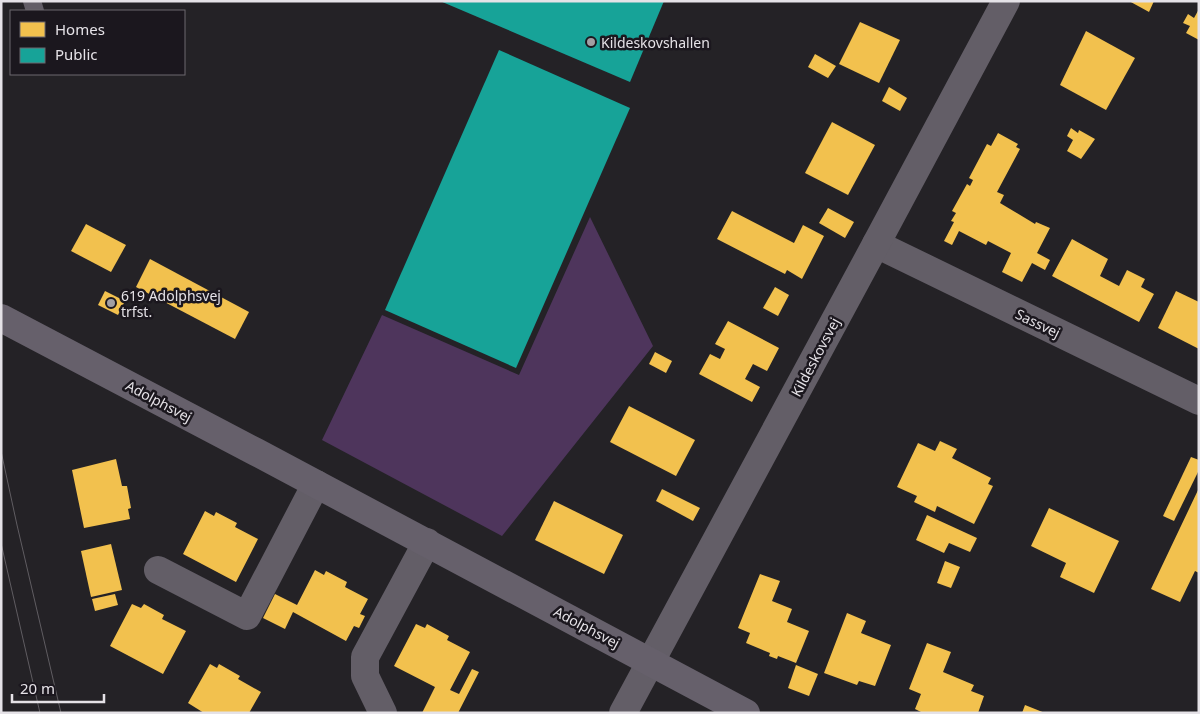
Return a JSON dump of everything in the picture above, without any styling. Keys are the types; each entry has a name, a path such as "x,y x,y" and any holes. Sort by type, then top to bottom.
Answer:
{"street":[{"name":"Kildeskovsvej","path":"623,713 1006,1"},
{"name":"Sassvej","path":"876,244 1199,401"},
{"name":"Adolphsvej","path":"1,318 427,542 746,713"},
{"path":"158,570 247,616 316,484"},
{"path":"383,713 365,676 365,656 427,542"}],"shaded area":[{"path":"590,217 653,346 502,536 322,440 382,315 519,375"}],"building: Homes":[{"path":"1129,1 1154,1 1149,12"},
{"path":"1199,9 1199,40 1186,33 1190,26 1183,23 1188,14 1194,18"},
{"path":"860,22 900,40 879,83 839,64"},
{"path":"1086,31 1135,58 1106,110 1060,85"},
{"path":"815,54 836,66 828,78 808,67"},
{"path":"889,87 907,98 900,111 882,101"},
{"path":"832,122 875,145 848,195 805,173"},
{"path":"1071,128 1078,133 1079,130 1095,139 1081,159 1067,151 1073,140 1067,136"},
{"path":"998,133 1018,144 1016,147 1020,149 997,192 1004,195 1000,203 1035,224 1036,222 1050,228 1037,253 1050,260 1045,270 1032,263 1022,282 1002,272 1011,253 988,241 986,245 959,231 952,245 944,241 954,222 951,221 956,213 952,211 967,184 970,186 973,180 969,178 987,144 991,146"},
{"path":"828,208 854,222 845,238 819,223"},
{"path":"732,211 794,243 803,225 824,236 802,279 787,270 785,274 717,239"},
{"path":"86,224 126,245 111,272 71,251"},
{"path":"1072,239 1108,259 1100,276 1119,286 1127,270 1145,279 1141,287 1154,294 1139,322 1052,276"},
{"path":"150,259 249,312 235,339 136,287"},
{"path":"775,287 789,295 778,316 763,308"},
{"name":"619 Adolphsvej trfst.","path":"105,291 125,301 118,315 98,305"},
{"path":"1176,291 1199,302 1199,349 1158,328"},
{"path":"728,321 779,348 767,371 753,364 745,379 760,387 752,402 699,374 710,354 720,359 725,349 715,344"},
{"path":"655,352 672,361 666,373 649,364"},
{"path":"629,406 695,440 676,476 610,442"},
{"path":"940,441 957,449 952,458 991,478 988,484 993,486 974,524 937,506 935,512 914,502 917,496 897,487 918,443 935,451"},
{"path":"1191,457 1199,460 1199,470 1174,521 1163,516"},
{"path":"116,459 122,486 127,486 131,508 128,509 130,519 84,528 72,470"},
{"path":"1199,488 1199,573 1195,571 1180,602 1151,589"},
{"path":"662,489 700,508 693,521 656,501"},
{"path":"554,501 623,535 604,574 535,540"},
{"path":"1049,508 1119,541 1094,593 1060,577 1066,563 1031,546"},
{"path":"205,511 214,516 216,512 237,523 235,527 258,539 236,582 183,554"},
{"path":"927,515 977,538 970,552 949,543 944,553 916,540"},
{"path":"111,544 122,590 91,597 81,551"},
{"path":"945,561 960,567 951,588 937,583"},
{"path":"315,570 324,575 326,571 347,582 345,587 368,599 360,614 365,616 359,628 354,626 346,641 293,612 285,629 263,618 275,594 297,605"},
{"path":"760,574 780,581 772,601 792,609 787,622 809,631 796,663 778,656 777,659 769,656 770,653 746,643 750,633 738,628"},
{"path":"115,594 118,605 95,611 92,599"},
{"path":"132,604 141,608 144,604 164,615 162,619 186,631 163,674 110,646"},
{"path":"847,613 866,621 861,633 891,645 875,686 859,681 857,685 824,673"},
{"path":"416,624 425,628 427,624 449,636 447,640 470,652 450,690 459,694 472,669 479,672 458,713 422,713 435,687 394,666"},
{"path":"927,643 951,652 943,672 974,685 971,691 984,696 978,713 923,713 915,709 921,694 909,689"},
{"path":"210,664 217,668 219,664 240,676 238,679 261,692 249,713 204,713 188,703"},
{"path":"796,665 818,674 809,696 788,688"},
{"path":"1025,705 1045,713 1022,713"}],"building: Public":[{"name":"Kildeskovshallen","path":"440,1 664,1 630,82"},
{"path":"499,50 630,108 516,368 385,310"}],"tram line":[{"path":"1,451 61,713"},
{"path":"1,543 40,713"}],"place":[{"name":"Kildeskovshallen","path":"591,42"},
{"name":"619 Adolphsvej trfst.","path":"111,303"}]}
